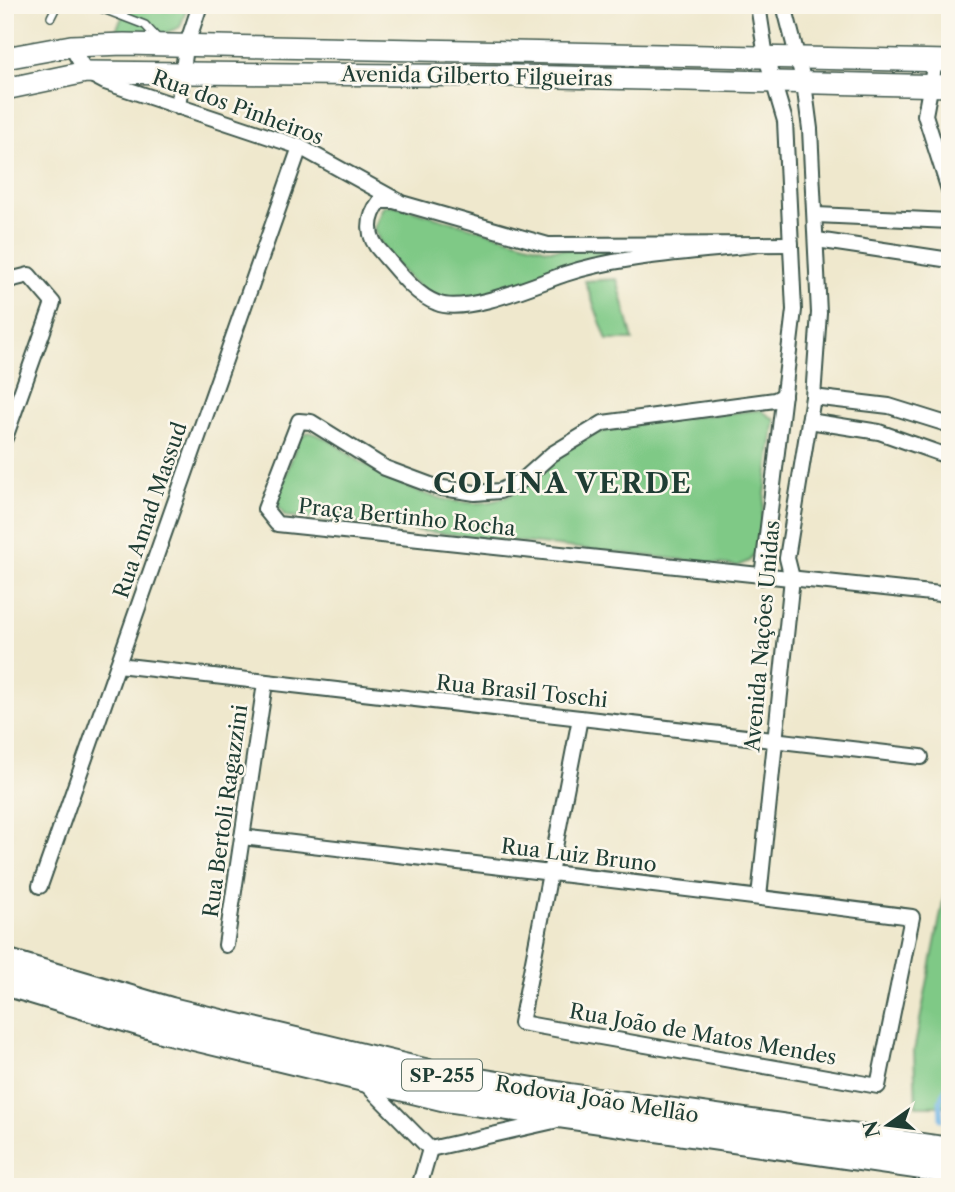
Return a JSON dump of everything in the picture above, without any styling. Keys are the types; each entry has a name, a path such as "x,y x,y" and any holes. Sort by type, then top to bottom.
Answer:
{"highway":[{"name":"Rodovia João Mellão","path":"5,961 171,1010 437,1074 569,1096 950,1150"},
{"name":"Rodovia João Mellão","path":"5,984 166,1031 446,1099 950,1171"}],"main road":[{"name":"Avenida Gilberto Filgueiras","path":"5,58 71,46 175,46 517,51 942,62"},
{"path":"516,76 517,51"},
{"name":"Avenida Gilberto Filgueiras","path":"5,89 86,72 516,76 950,86"}],"street":[{"path":"178,107 184,72 175,46 201,5"},
{"name":"Avenida Nações Unidas","path":"758,5 766,57 785,121 794,310 762,577"},
{"name":"Avenida Nações Unidas","path":"759,897 792,579 787,558 813,397 819,313 816,215 804,83 784,5"},
{"path":"71,46 86,72"},
{"path":"942,62 928,86 925,115 950,193"},
{"name":"Rua dos Pinheiros","path":"86,72 105,82 300,147 400,202 548,245 791,244"},
{"name":"Rua Amad Massud","path":"40,886 300,147"},
{"name":"Rua dos Pinheiros","path":"400,202 380,201 371,213 369,229 377,248 418,291 437,303 454,306 523,291 591,266 760,244"},
{"path":"816,215 950,221"},
{"path":"817,240 950,260"},
{"path":"5,281 29,275 53,303 5,438"},
{"name":"Praça Bertinho Rocha","path":"784,395 775,400 603,423 552,454 524,479 500,491 475,493 436,487 384,468 311,422 299,421 265,509 277,524 950,595"},
{"path":"813,397 889,406 950,425"},
{"path":"809,421 879,432 950,457"},
{"name":"Rua Brasil Toschi","path":"118,665 921,757"},
{"name":"Rua Bertoli Ragazzini","path":"226,945 265,683"},
{"path":"548,873 579,718"},
{"name":"Rua Luiz Bruno","path":"242,837 912,917 878,1086"},
{"name":"Rua João de Matos Mendes","path":"548,873 521,1023 878,1086"},
{"path":"360,1079 430,1149"},
{"path":"430,1149 565,1118"},
{"path":"419,1187 430,1149"}],"lane":[{"path":"51,17 57,5"},
{"path":"93,5 145,25 175,46"}],"green space":[{"path":"128,5 188,5 180,27 161,35 114,34"},
{"path":"394,205 547,249 689,249 454,302 417,284 396,264 379,241 374,229 383,206"},
{"path":"617,279 633,340 607,340 585,281"},
{"path":"761,410 775,420 758,547 749,561 738,566 285,516 276,502 299,438 309,432 328,440 368,466 412,489 442,499 474,503 490,502 516,491 560,453 588,436 635,424"},
{"path":"950,866 950,1106 916,1106 914,1051"}],"waterway":[{"path":"941,1119 940,1101 950,1080"}],"district":[{"name":"COLINA VERDE","path":"563,483"}]}
